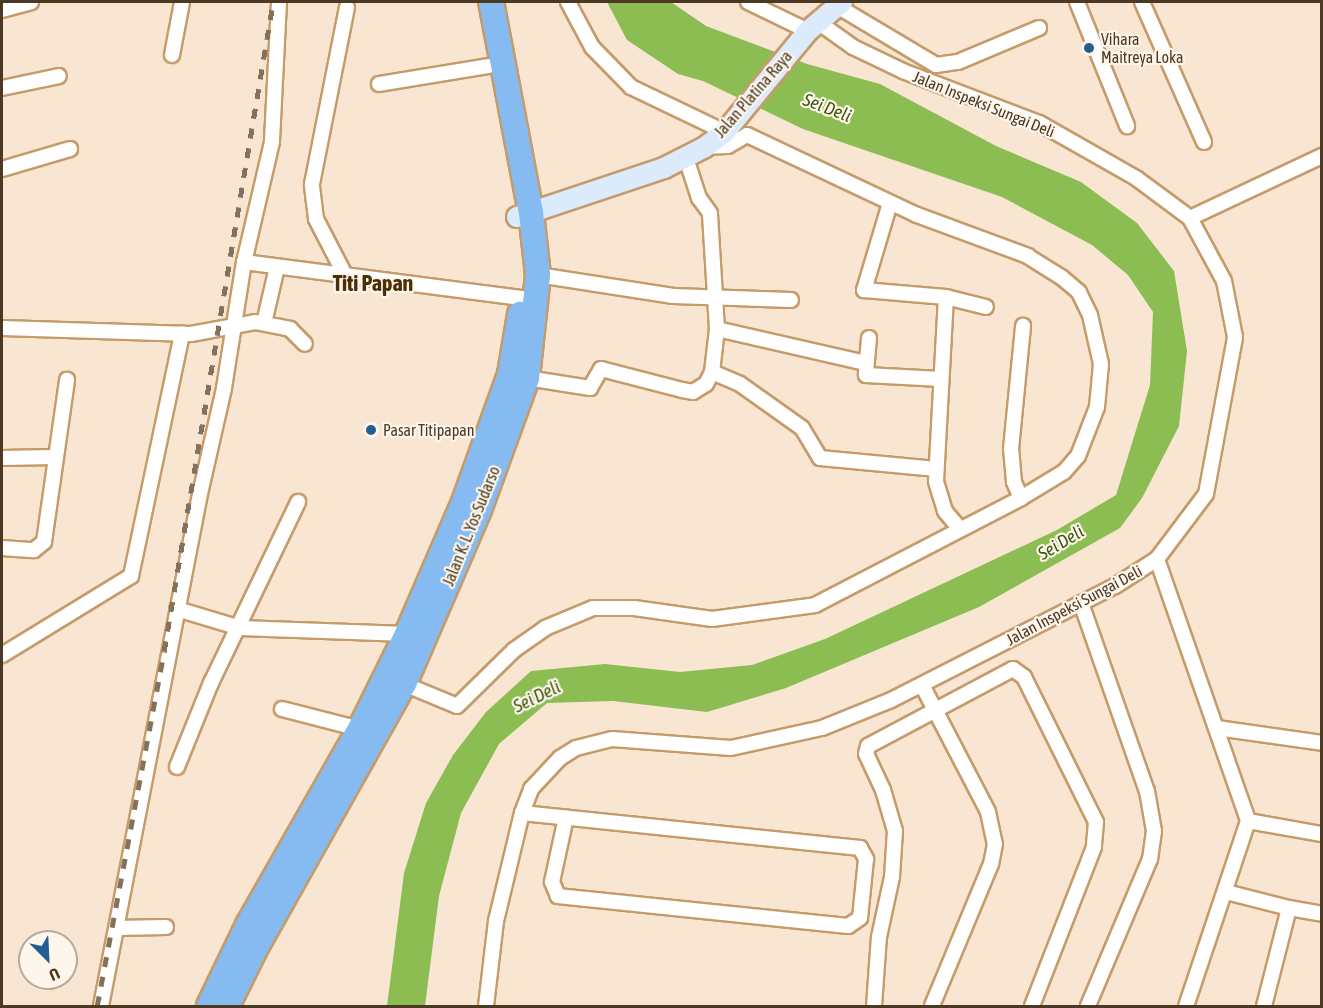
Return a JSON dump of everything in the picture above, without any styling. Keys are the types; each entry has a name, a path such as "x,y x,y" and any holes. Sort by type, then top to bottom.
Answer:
{"highway":[{"name":"Jalan K. L. Yos Sudarso","path":"209,1006 257,908 360,729 464,524 510,374 537,275 489,66 478,2"},
{"name":"Jalan K. L. Yos Sudarso","path":"227,1006 255,949 405,684 464,524 527,378 529,300 524,215 491,2"}],"main road":[{"name":"Jalan Platina Raya","path":"524,215 686,158 705,147 728,128 791,50 840,4"}],"street":[{"path":"2,10 31,2"},
{"path":"172,55 182,2"},
{"path":"101,1006 177,609 236,324 244,262 272,142 279,2"},
{"path":"568,2 592,47 630,87 728,128"},
{"name":"Jalan Inspeksi Sungai Deli","path":"486,1006 496,921 522,813 531,789 546,770 590,743 647,739 731,748 776,741 822,728 922,685 1081,603 1157,559 1206,494 1235,337 1224,282 1190,219 1136,178 1039,123 903,71 813,27 748,2"},
{"path":"1077,2 1127,126"},
{"path":"1142,2 1204,141"},
{"path":"840,4 936,65 958,62 1040,28"},
{"path":"345,275 316,219 312,184 347,7"},
{"path":"379,84 489,66"},
{"path":"2,88 59,76"},
{"path":"405,684 455,706 529,639 593,608 634,608 712,619 815,605 1021,498 1072,465 1092,422 1101,364 1090,315 1078,292 1028,256 890,203 747,135 728,146 705,147"},
{"path":"2,169 70,149"},
{"path":"1190,219 1322,156"},
{"path":"527,378 590,388 601,369 693,392 706,384 712,372 717,329 710,213 699,198 686,158"},
{"path":"890,203 864,290 946,297 986,308"},
{"path":"244,262 529,300"},
{"path":"264,323 277,267"},
{"path":"537,275 673,296 791,300"},
{"path":"946,297 936,469 940,500 960,529"},
{"path":"2,328 182,333 218,331 236,324 264,323 290,329 305,344"},
{"path":"1021,498 1014,482 1011,449 1023,327"},
{"path":"717,329 866,363"},
{"path":"2,656 131,576 182,333"},
{"path":"869,338 867,375 941,379"},
{"path":"712,372 740,384 802,428 815,453 822,460 936,469"},
{"path":"2,548 34,550 44,542 54,457 67,380"},
{"path":"2,458 54,457"},
{"path":"177,767 211,683 240,628 298,502"},
{"path":"1157,559 1248,821 1227,892 1186,1006"},
{"path":"1081,603 1147,791 1154,831 1150,859 1088,1006"},
{"path":"177,609 240,628 407,634"},
{"path":"874,1006 879,937 892,877 895,831 891,810 866,750 871,742 1007,670 1020,672 1094,816 1094,847 1032,1006"},
{"path":"922,685 988,812 995,844 991,864 932,1006"},
{"path":"282,709 360,729"},
{"path":"1216,729 1322,743"},
{"path":"522,813 860,848 866,859 860,918 848,926 558,896 552,882 566,818"},
{"path":"1248,821 1322,834"},
{"path":"1227,892 1322,914"},
{"path":"1264,1006 1289,908"},
{"path":"116,928 166,927"}],"water":[{"name":"Sei Deli","path":"607,2 671,2 706,26 807,64 880,84 996,146 1081,182 1137,223 1174,271 1187,351 1179,426 1142,498 1120,528 979,607 786,688 707,712 613,701 547,703 499,744 461,813 439,896 425,1006 387,1006 404,873 426,803 453,755 486,712 531,671 605,664 680,672 752,665 825,639 1057,530 1116,495 1150,385 1153,312 1128,275 1092,245 1002,197 803,129 703,81 678,74 627,40"}],"railway":[{"path":"97,1006 164,651 273,2"}],"place":[{"name":"Vihara Maitreya Loka","path":"1089,48"},
{"name":"Pasar Titipapan","path":"371,430"}],"district":[{"name":"Titi Papan","path":"373,284"}]}
